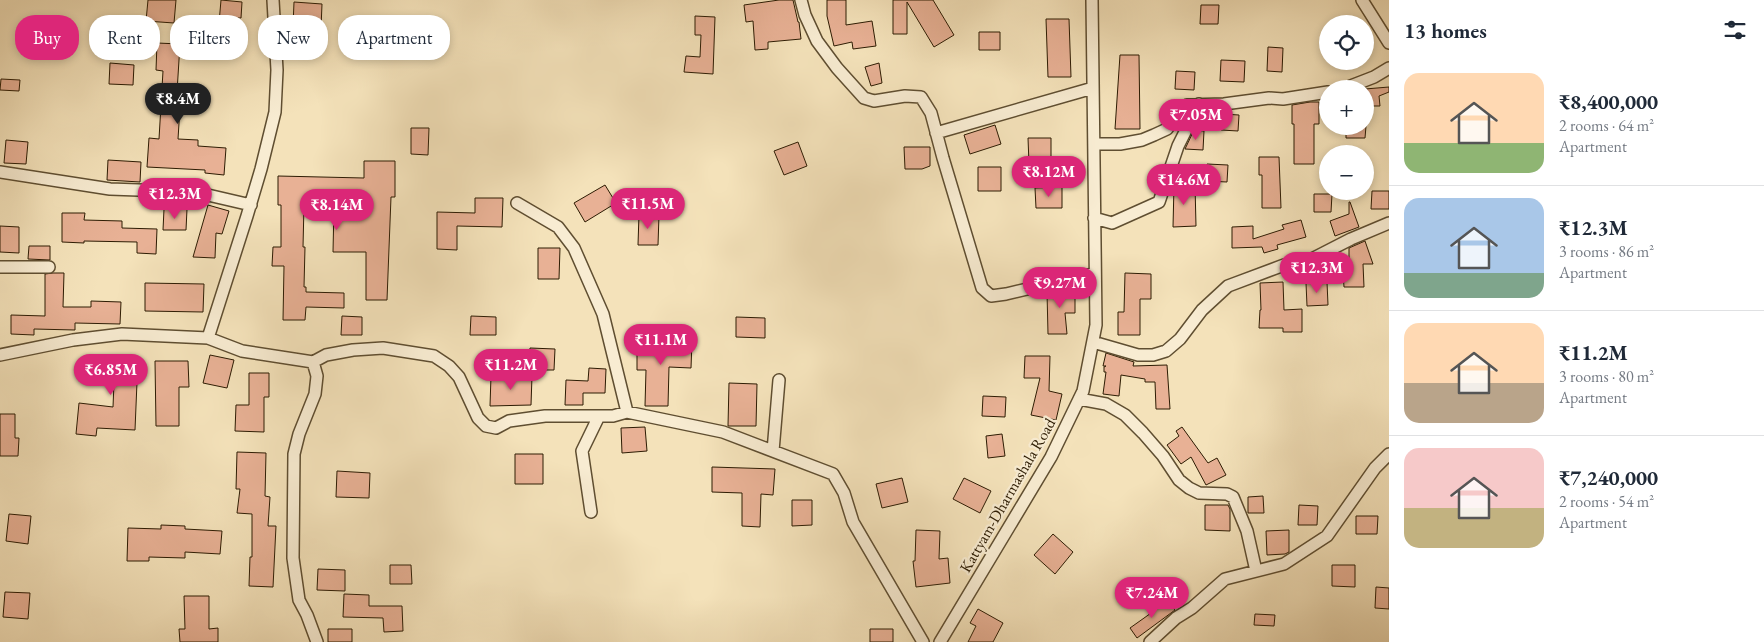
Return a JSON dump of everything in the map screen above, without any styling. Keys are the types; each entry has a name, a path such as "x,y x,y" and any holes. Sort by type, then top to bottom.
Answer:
{"street":[{"path":"208,338 250,205 275,112 277,70 274,0"},
{"path":"801,0 817,41 837,68 864,98 874,101 905,96 921,97 931,113 982,288 991,296 1006,294 1094,273"},
{"name":"Kattyam-Dharmashala Road","path":"940,642 1051,457 1083,391 1096,325 1092,0"},
{"path":"1363,0 1389,43"},
{"path":"1366,80 1389,68"},
{"path":"936,133 1093,88"},
{"path":"1094,144 1120,144 1142,140 1167,129 1180,111 1187,105 1224,104 1269,98 1284,99 1319,93"},
{"path":"1094,218 1112,223 1159,202 1178,146 1199,104"},
{"path":"0,172 110,189 195,192 250,205"},
{"path":"517,203 558,227 574,248 603,314 627,412"},
{"path":"1093,342 1138,355 1153,355 1166,350 1180,339 1202,310 1228,286 1284,265 1312,260 1351,239 1389,223"},
{"path":"0,267 49,267"},
{"path":"0,355 73,340 122,334 208,338 242,351 313,362 326,355 354,350 383,348 434,356 449,366 459,377 478,418 486,426 496,428 510,421 545,416 613,416 627,412 723,432 833,474 844,493 853,522 923,642"},
{"path":"313,362 317,376 314,394 299,434 294,454 293,558 299,600 317,642"},
{"path":"773,451 779,380"},
{"path":"1079,399 1106,404 1125,415 1144,433 1163,456 1179,480 1190,488 1199,493 1227,494 1233,497 1247,531 1256,571"},
{"path":"591,512 582,451 599,416"},
{"path":"1150,642 1176,618 1192,608 1225,579 1284,564 1327,536 1375,468 1389,454"}],"building":[{"path":"148,0 176,0 175,15 170,15 170,23 160,22 160,15 147,15"},
{"path":"221,0 242,2 241,15 220,15"},
{"path":"793,0 801,39 768,42 768,49 755,50 753,21 746,22 744,5"},
{"path":"827,0 846,0 846,25 872,21 876,46 853,49 852,42 834,46 827,16"},
{"path":"893,0 933,0 954,35 934,47 907,2 907,34 893,34"},
{"path":"294,2 322,4 322,15 293,15"},
{"path":"1201,5 1219,5 1218,24 1200,24"},
{"path":"695,16 715,17 713,74 684,72 686,56 700,57 701,35 695,35"},
{"path":"1046,19 1069,19 1071,77 1048,77"},
{"path":"979,32 1000,32 1000,50 979,50"},
{"path":"160,43 170,44 170,60 179,60 177,92 181,92 178,139 198,140 198,146 226,148 224,175 205,173 205,170 147,167 149,138 159,139 163,71 156,70 156,60 160,60"},
{"path":"1268,47 1283,48 1282,72 1267,71"},
{"path":"1120,55 1139,55 1140,129 1115,129"},
{"path":"1221,60 1245,61 1244,82 1220,81"},
{"path":"110,63 134,65 133,85 109,84"},
{"path":"879,63 882,83 871,86 865,67"},
{"path":"1176,71 1195,72 1194,90 1175,89"},
{"path":"1,79 20,80 19,91 0,90"},
{"path":"1389,87 1389,92 1379,96 1380,106 1374,106 1374,88"},
{"path":"1319,102 1319,124 1314,124 1314,164 1294,164 1292,105"},
{"path":"1223,114 1239,115 1238,131 1221,130"},
{"path":"995,125 1001,144 970,154 964,135"},
{"path":"411,128 429,128 428,155 411,154"},
{"path":"1194,130 1204,131 1203,150 1185,149"},
{"path":"1346,135 1365,135 1365,138 1346,138"},
{"path":"1028,138 1051,138 1051,164 1029,164"},
{"path":"6,140 28,142 26,164 4,163"},
{"path":"798,142 807,166 784,175 774,151"},
{"path":"904,147 930,147 930,166 922,169 905,169"},
{"path":"1259,157 1279,157 1281,208 1262,208 1262,175 1259,175"},
{"path":"108,160 141,162 140,182 107,180"},
{"path":"364,161 395,161 395,197 391,197 387,300 366,300 366,252 333,252 334,206 304,205 304,287 306,287 306,292 344,293 344,308 306,307 305,320 283,320 284,266 272,266 273,247 281,247 281,205 278,205 278,176 364,178"},
{"path":"1207,164 1228,165 1227,182 1206,181"},
{"path":"978,167 1001,167 1001,191 978,191"},
{"path":"605,185 616,203 585,222 574,203"},
{"path":"1174,185 1195,185 1196,226 1173,227"},
{"path":"1062,187 1062,208 1036,208 1035,188"},
{"path":"1374,191 1389,191 1389,209 1371,209"},
{"path":"1314,194 1319,194 1319,200 1332,200 1331,212 1314,212"},
{"path":"475,198 503,198 502,227 457,226 457,250 437,249 437,212 475,213"},
{"path":"1349,202 1359,227 1335,236 1330,221 1349,214"},
{"path":"208,205 229,211 222,234 216,233 215,258 193,257"},
{"path":"164,209 187,209 186,230 163,230"},
{"path":"62,213 85,213 84,220 122,221 122,228 157,229 156,254 137,253 137,242 62,242"},
{"path":"639,214 659,215 658,245 638,245"},
{"path":"1301,220 1306,237 1277,245 1278,249 1264,253 1262,247 1232,248 1232,227 1253,226 1253,239 1284,229 1282,225"},
{"path":"0,226 19,227 19,253 0,252"},
{"path":"1365,241 1373,264 1363,264 1364,287 1344,287 1343,273 1349,273 1349,248"},
{"path":"29,246 50,246 50,260 28,259"},
{"path":"538,248 560,248 559,279 538,279"},
{"path":"64,273 63,307 91,307 91,301 121,302 120,324 75,323 75,330 34,329 34,335 11,334 11,315 45,316 45,274"},
{"path":"1125,273 1151,274 1151,299 1140,299 1140,335 1118,335 1118,312 1124,312"},
{"path":"1283,282 1284,310 1302,309 1302,332 1283,332 1283,328 1259,328 1261,310 1260,283"},
{"path":"1327,282 1328,305 1307,306 1306,283"},
{"path":"145,283 204,284 203,312 145,311"},
{"path":"1075,287 1075,313 1065,313 1067,334 1048,334 1047,292"},
{"path":"342,316 362,317 362,335 341,335"},
{"path":"471,316 496,317 496,335 470,335"},
{"path":"736,317 765,318 765,338 736,337"},
{"path":"637,339 692,341 691,368 669,367 668,406 645,406 646,370 637,370"},
{"path":"530,348 555,349 554,370 529,370"},
{"path":"1106,353 1134,362 1133,366 1167,365 1170,409 1156,409 1155,382 1145,382 1145,379 1121,375 1119,396 1103,394 1106,372 1104,372 1104,367 1106,366 1103,366"},
{"path":"210,355 234,360 227,388 203,383"},
{"path":"89,356 138,358 135,430 97,428 96,436 76,434 79,403 113,407 114,382 88,382"},
{"path":"1025,356 1050,356 1049,391 1062,394 1056,420 1031,415 1040,378 1024,378"},
{"path":"155,361 188,361 189,387 179,387 179,426 156,426"},
{"path":"589,368 606,369 605,393 583,393 583,405 565,405 566,380 588,381"},
{"path":"249,373 269,373 269,397 264,397 264,432 235,431 236,405 249,405"},
{"path":"491,376 532,376 531,405 490,406"},
{"path":"729,383 757,384 756,426 728,426"},
{"path":"983,396 1006,397 1005,417 982,416"},
{"path":"0,414 15,414 15,438 19,438 18,456 0,456"},
{"path":"645,427 647,451 622,453 621,428"},
{"path":"1182,427 1208,463 1217,458 1226,475 1206,485 1191,457 1181,464 1167,445 1179,436 1176,431"},
{"path":"1002,434 1005,456 988,458 986,436"},
{"path":"237,452 266,453 265,496 270,497 268,526 276,526 273,587 249,586 250,557 252,557 252,514 237,513 240,489 236,489"},
{"path":"515,454 543,454 543,484 515,484"},
{"path":"712,467 775,469 773,495 761,494 760,527 742,526 742,493 712,492"},
{"path":"337,471 370,473 369,498 336,497"},
{"path":"902,478 908,502 882,508 876,484"},
{"path":"964,478 991,491 980,513 953,499"},
{"path":"1263,496 1264,513 1248,513 1248,497"},
{"path":"792,500 812,500 812,525 792,526"},
{"path":"1205,505 1228,505 1230,509 1230,531 1205,530"},
{"path":"1299,505 1318,506 1317,525 1298,525"},
{"path":"9,514 31,516 28,544 6,541"},
{"path":"1356,516 1378,516 1377,534 1356,534"},
{"path":"161,525 185,526 185,529 222,531 220,554 185,552 185,558 149,557 149,561 127,561 128,528 161,529"},
{"path":"916,530 940,531 939,559 948,558 950,583 916,587 913,561 915,561"},
{"path":"1289,530 1289,552 1267,555 1266,531"},
{"path":"1053,534 1073,552 1055,574 1034,555"},
{"path":"390,565 411,565 412,584 390,584"},
{"path":"1332,565 1355,565 1355,587 1332,586"},
{"path":"318,569 345,570 345,591 317,590"},
{"path":"1376,587 1389,588 1389,609 1375,608"},
{"path":"5,592 30,593 28,619 3,617"},
{"path":"344,594 369,595 369,606 402,606 403,631 384,632 383,618 343,617"},
{"path":"184,596 209,596 209,629 218,628 218,642 180,642 179,629 185,629"},
{"path":"1168,601 1175,610 1137,638 1130,628"},
{"path":"978,609 1003,623 993,642 968,642 976,626 970,623"},
{"path":"1255,614 1275,615 1274,626 1254,625"},
{"path":"328,629 352,629 352,642 328,642"},
{"path":"870,629 893,629 893,642 870,642"}]}
